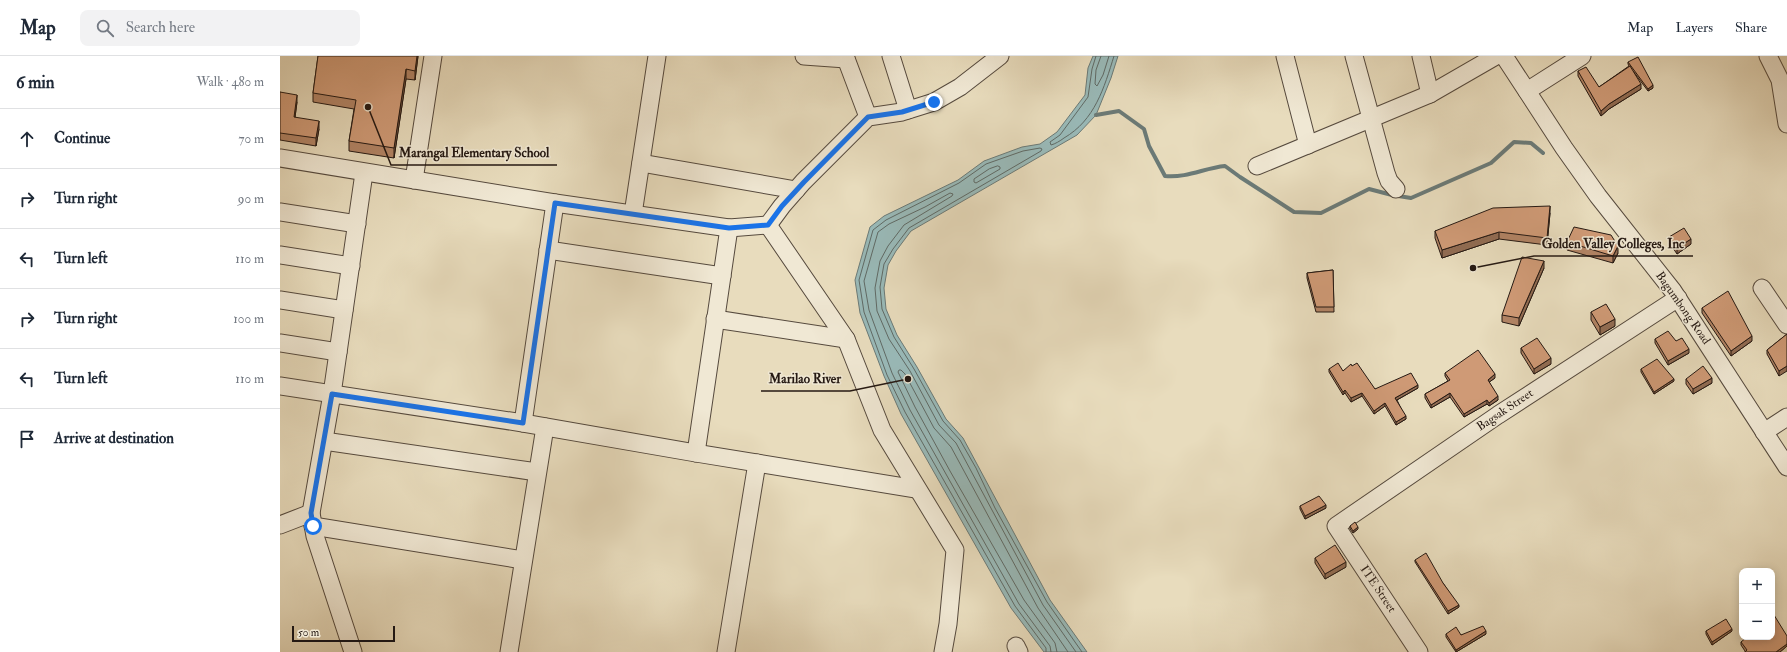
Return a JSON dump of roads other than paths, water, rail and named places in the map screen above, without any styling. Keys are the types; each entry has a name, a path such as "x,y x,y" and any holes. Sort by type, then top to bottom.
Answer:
{"street":[{"path":"414,180 432,56"},
{"path":"633,214 657,56"},
{"path":"804,56 846,58 868,117"},
{"path":"890,56 908,110"},
{"path":"280,158 364,173 555,203 729,228 768,225 796,190 868,117 908,110 934,102 960,87 984,61 1000,56"},
{"path":"1285,56 1308,145"},
{"path":"1354,56 1386,173 1396,189"},
{"path":"1421,56 1430,94"},
{"path":"1257,166 1430,94 1496,56"},
{"name":"Bagumbong Road","path":"1504,56 1598,196 1678,298 1787,467"},
{"path":"1527,91 1582,56"},
{"path":"1768,56 1780,80 1787,124"},
{"path":"641,163 796,190"},
{"path":"353,652 315,536 312,520 364,173"},
{"path":"523,423 555,203"},
{"path":"280,212 357,224"},
{"path":"768,225 846,339 882,430 916,489 955,550 948,624 943,652"},
{"path":"696,453 729,228"},
{"path":"548,250 722,276"},
{"path":"280,255 351,266"},
{"path":"1762,288 1787,325"},
{"name":"Bagsak Street","path":"1336,526 1498,415 1678,298"},
{"path":"280,300 344,310"},
{"path":"716,319 846,339"},
{"path":"280,343 338,352"},
{"path":"280,386 545,426 696,453 916,489"},
{"path":"1764,432 1787,417"},
{"path":"509,652 545,426"},
{"path":"324,441 537,472"},
{"path":"726,652 757,463"},
{"path":"280,524 312,520 523,560"},
{"name":"ITE Street","path":"1336,526 1419,652"}],"water":[{"path":"1093,56 1118,56 1096,115 1077,135 911,231 896,251 888,265 884,288 886,309 897,335 946,419 963,438 1050,600 1087,652 1044,652 1011,608 901,414 884,376 860,313 855,280 870,227 884,216 958,180 984,161 1022,147 1040,144 1057,132 1085,95 1088,68"}],"waterway":[{"path":"1096,115 1119,111 1144,129 1149,146 1165,176 1181,176 1225,166 1294,212 1321,213 1369,189 1411,198 1491,163 1514,142 1531,143 1543,153"}],"place":[{"name":"Marangal Elementary School","path":"368,107"},
{"name":"Golden Valley Colleges, Inc","path":"1473,268"},
{"name":"Marilao River","path":"908,379"}]}
